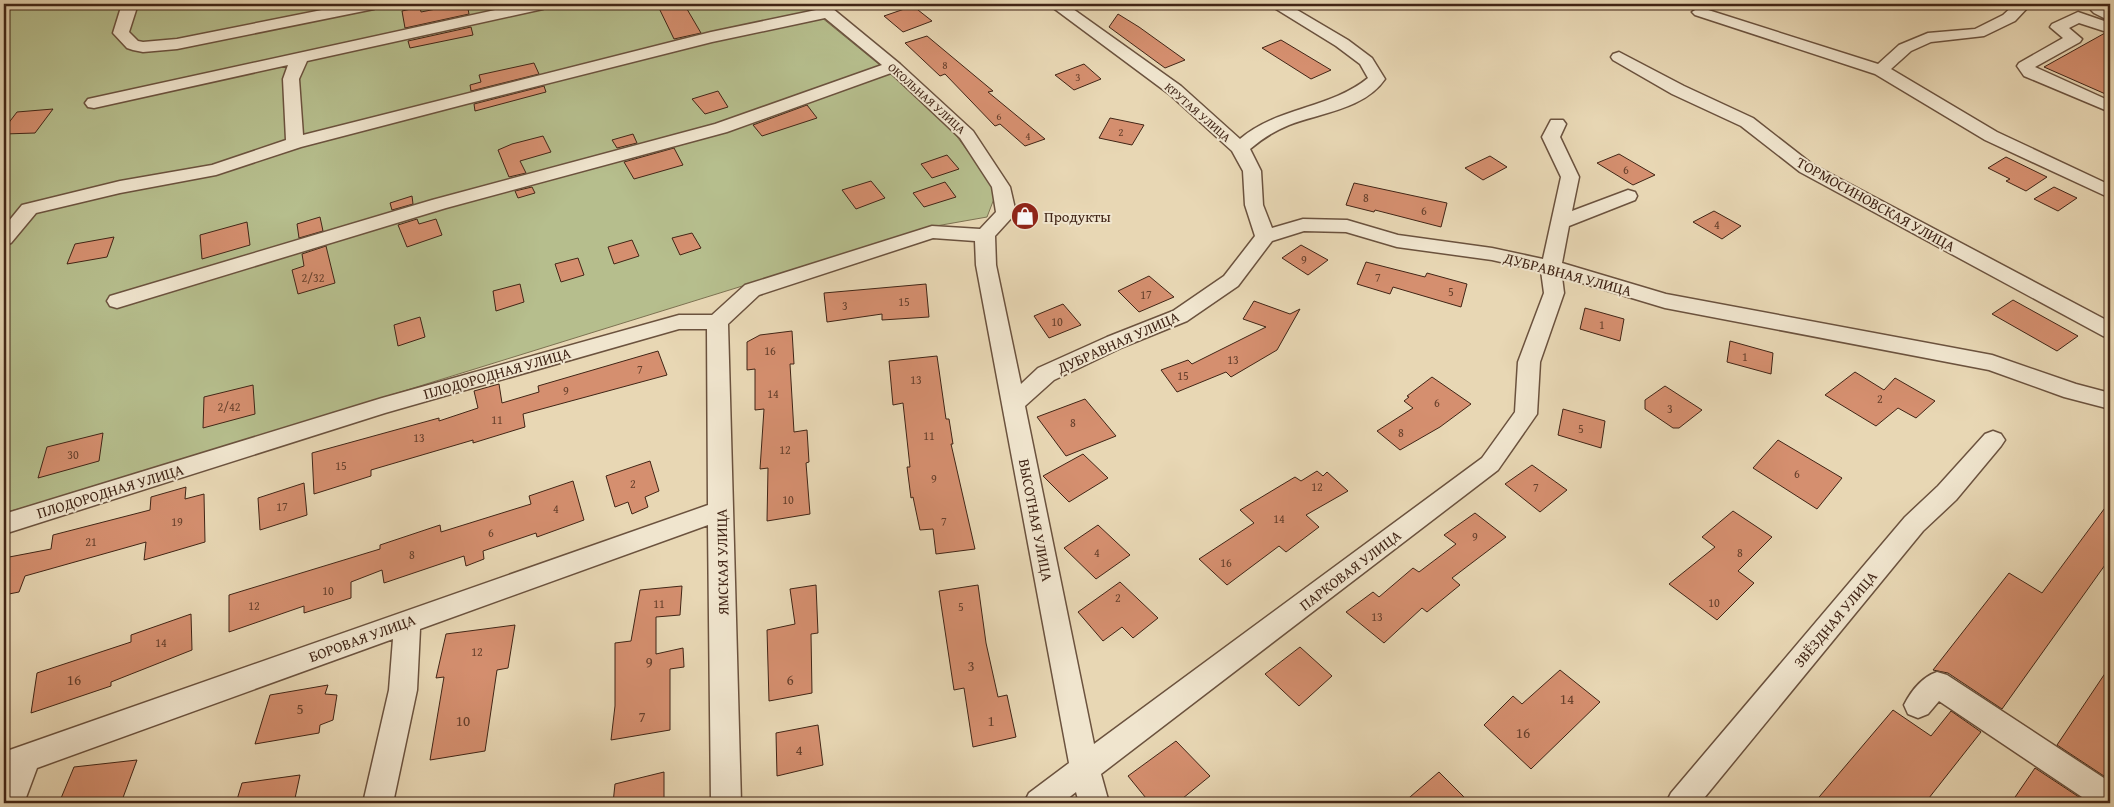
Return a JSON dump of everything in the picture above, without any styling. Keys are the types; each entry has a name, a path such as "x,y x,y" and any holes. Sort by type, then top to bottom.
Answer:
{"street":[{"path":"130,4 121,33 133,45 143,47 177,44 304,11 374,4"},
{"path":"94,103 543,4"},
{"name":"КРУТАЯ УЛИЦА","path":"1056,4 1175,90 1240,148 1252,170 1254,205 1265,237"},
{"path":"1240,148 1250,138 1276,122 1358,94 1377,79 1366,61 1350,49 1276,4"},
{"path":"1881,70 1905,48 1928,38 1978,33 2009,18 2022,4"},
{"path":"2110,4 2099,10 2110,16"},
{"path":"4,239 29,209 120,187 216,170 295,143 822,8"},
{"name":"ОКОЛЬНАЯ УЛИЦА","path":"822,8 894,67 967,135 1001,187 1006,213 985,236"},
{"path":"1700,12 1881,70 1991,136 2110,192"},
{"path":"2110,28 2078,17 2058,28 2074,39 2025,66 2030,72 2110,108"},
{"name":"ТОРМОСИНОВСКАЯ УЛИЦА","path":"1619,56 1678,90 1747,122 1806,168 2110,331"},
{"path":"295,143 291,78 300,57"},
{"path":"117,301 439,204 589,162 721,128 804,97 894,67"},
{"name":"ПАРКОВАЯ УЛИЦА","path":"1039,803 1490,464 1526,414 1528,362 1554,294 1551,267 1570,177 1551,137 1557,124"},
{"path":"1560,222 1628,196"},
{"name":"ДУБРАВНАЯ УЛИЦА","path":"1014,404 1046,374 1115,342 1180,316 1231,281 1265,237 1303,225 1347,226 1397,241 1492,254 1551,267 1665,302 1992,363 2072,391 2110,401"},
{"path":"717,322 752,290 932,232 985,236"},
{"name":"ВЫСОТНАЯ УЛИЦА","path":"985,236 986,265 1085,769 1094,803"},
{"name":"ПЛОДОРОДНАЯ УЛИЦА","path":"4,524 382,406 679,322 717,322"},
{"name":"ЯМСКАЯ УЛИЦА","path":"717,322 726,803"},
{"name":"ЗВЁЗДНАЯ УЛИЦА","path":"1681,803 1914,524 1993,440"},
{"name":"БОРОВАЯ УЛИЦА","path":"15,762 721,510"},
{"path":"378,803 403,690 406,622"},
{"path":"1918,705 1937,684 2110,799"},
{"path":"9,803 15,762"}],"green space":[{"path":"4,4 805,4 941,115 997,191 987,217 936,226 78,492 4,513"}],"building":[{"path":"467,4 469,14 405,28 402,11 420,7 421,12"},
{"path":"657,4 684,4 701,33 674,39"},
{"path":"913,6 932,21 903,32 884,16"},
{"path":"1118,14 1185,60 1165,68 1109,27"},
{"path":"471,27 473,35 410,48 408,41"},
{"path":"2105,33 2110,35 2110,96 2044,67"},
{"path":"927,36 993,91 988,92 1045,139 1025,146 1000,124 995,126 945,74 940,76 905,43"},
{"path":"1281,40 1331,70 1311,79 1262,48"},
{"path":"534,63 539,74 471,91 470,85 481,82 479,75"},
{"path":"1084,64 1101,79 1074,90 1055,75"},
{"path":"544,86 546,92 475,111 474,104"},
{"path":"718,91 728,107 705,114 692,99"},
{"path":"807,105 817,118 762,136 753,125"},
{"path":"53,109 35,133 4,134 4,129 17,112"},
{"path":"1110,118 1144,125 1132,145 1099,138"},
{"path":"633,134 637,143 617,148 612,140"},
{"path":"543,136 551,152 520,161 526,173 509,177 498,150 512,144"},
{"path":"674,148 683,165 634,179 624,162"},
{"path":"1619,154 1655,175 1633,185 1597,163"},
{"path":"947,155 959,169 932,178 921,164"},
{"path":"1490,156 1507,167 1483,180 1465,168"},
{"path":"2006,157 2047,177 2026,191 2006,181 2010,179 1988,168"},
{"path":"871,181 885,198 856,209 842,190"},
{"path":"945,182 956,197 924,207 913,193"},
{"path":"1354,183 1447,203 1441,227 1375,210 1374,212 1346,205"},
{"path":"532,187 535,193 518,198 515,191"},
{"path":"2054,187 2077,198 2058,211 2034,199"},
{"path":"412,196 413,204 392,210 390,203"},
{"path":"1714,211 1741,226 1722,239 1693,222"},
{"path":"320,217 323,231 299,238 297,224"},
{"path":"417,219 419,224 436,219 442,235 407,247 398,225"},
{"path":"247,222 250,245 202,259 200,235"},
{"path":"692,233 701,248 680,255 672,238"},
{"path":"114,237 107,257 67,264 75,244"},
{"path":"632,240 639,256 614,264 608,247"},
{"path":"1301,245 1328,260 1308,275 1282,258"},
{"path":"326,246 335,283 298,294 292,270 304,266 302,254"},
{"path":"578,258 584,275 561,282 555,264"},
{"path":"1366,262 1425,277 1427,273 1467,284 1461,307 1393,287 1390,294 1357,284"},
{"path":"1149,276 1174,297 1139,312 1118,291"},
{"path":"520,284 524,302 496,311 493,291"},
{"path":"926,284 929,317 882,320 882,314 827,322 824,293"},
{"path":"2013,300 2078,336 2057,351 1992,314"},
{"path":"1254,301 1290,314 1300,309 1277,350 1231,377 1226,372 1177,392 1161,370 1188,360 1192,364 1266,327 1243,319"},
{"path":"1063,304 1081,325 1049,338 1034,316"},
{"path":"1585,308 1624,319 1620,341 1580,329"},
{"path":"420,317 425,337 398,346 394,325"},
{"path":"792,331 794,364 790,364 794,432 807,430 809,462 806,463 810,514 767,521 768,468 760,469 764,409 755,410 755,369 747,370 747,342 760,335"},
{"path":"1730,341 1773,353 1771,374 1727,362"},
{"path":"658,351 667,375 523,414 525,427 371,470 371,476 314,494 312,453 439,418 439,421 478,408 474,391 499,384 502,403 539,392 538,386"},
{"path":"937,356 946,419 949,419 953,444 951,444 975,549 936,554 933,529 920,530 913,497 911,498 907,467 910,467 903,403 893,405 889,361"},
{"path":"1855,372 1884,390 1895,378 1935,401 1916,418 1898,408 1876,426 1825,395"},
{"path":"1432,377 1471,404 1440,427 1400,450 1377,431 1413,408 1404,401 1409,397 1407,396"},
{"path":"253,385 255,414 203,428 204,397"},
{"path":"1665,386 1702,410 1679,428 1673,428 1645,409 1645,400"},
{"path":"1085,399 1116,436 1066,456 1037,417"},
{"path":"1563,409 1605,421 1601,448 1558,435"},
{"path":"103,433 99,461 38,478 47,447"},
{"path":"1778,440 1842,478 1817,509 1753,468"},
{"path":"1083,454 1108,478 1069,502 1043,476"},
{"path":"650,461 659,491 645,497 648,507 632,514 628,502 615,507 606,476"},
{"path":"1532,465 1567,490 1540,512 1505,484"},
{"path":"1317,471 1323,476 1327,472 1348,491 1306,515 1319,527 1286,552 1279,546 1227,585 1199,559 1254,523 1240,510 1295,477 1301,481"},
{"path":"573,481 584,520 537,537 536,533 483,551 484,559 466,566 464,556 384,583 382,570 351,582 351,598 304,613 304,606 229,632 229,595 380,549 380,545 440,525 441,532 531,504 529,496"},
{"path":"304,483 307,515 260,530 258,498"},
{"path":"186,487 185,499 204,494 205,542 144,560 146,542 25,576 19,592 4,595 4,558 51,549 53,535 150,510 151,497"},
{"path":"2110,501 2110,558 2002,709 1948,673 1933,670 2009,573 2042,593"},
{"path":"1733,511 1772,537 1738,571 1754,583 1717,620 1669,584 1715,547 1702,537"},
{"path":"1475,513 1506,537 1452,578 1460,585 1427,612 1422,608 1384,643 1346,612 1373,592 1379,597 1413,568 1419,572 1456,544 1444,535"},
{"path":"1098,525 1130,555 1096,579 1064,548"},
{"path":"1120,582 1158,618 1133,638 1122,627 1103,641 1078,612"},
{"path":"816,585 818,633 811,634 812,693 769,701 767,630 795,624 790,589"},
{"path":"978,585 986,643 998,697 1007,695 1016,737 973,747 964,688 954,690 939,591"},
{"path":"682,586 680,615 656,617 656,654 683,648 684,667 670,669 670,730 611,740 615,706 615,643 631,641 640,590"},
{"path":"191,614 192,650 111,682 111,686 31,713 37,673 131,642 131,635"},
{"path":"515,625 508,668 497,670 485,751 430,760 444,677 436,678 446,634"},
{"path":"1300,647 1332,676 1299,706 1265,674"},
{"path":"2110,666 2110,780 2057,745"},
{"path":"1560,670 1600,702 1531,769 1484,725 1513,696 1522,704"},
{"path":"328,685 325,694 337,695 333,720 320,725 319,733 255,744 270,695"},
{"path":"1893,710 1931,736 1951,711 1981,732 1925,803 1814,803"},
{"path":"818,725 823,765 777,776 776,733"},
{"path":"1176,741 1210,776 1177,803 1150,803 1128,776"},
{"path":"137,760 121,803 59,803 74,767"},
{"path":"2035,768 2088,803 2011,803"},
{"path":"664,772 664,803 613,803 615,784"},
{"path":"1439,772 1470,803 1403,803"},
{"path":"300,775 294,803 236,803 242,783"}],"place":[{"name":"Продукты","path":"1025,216"}]}
